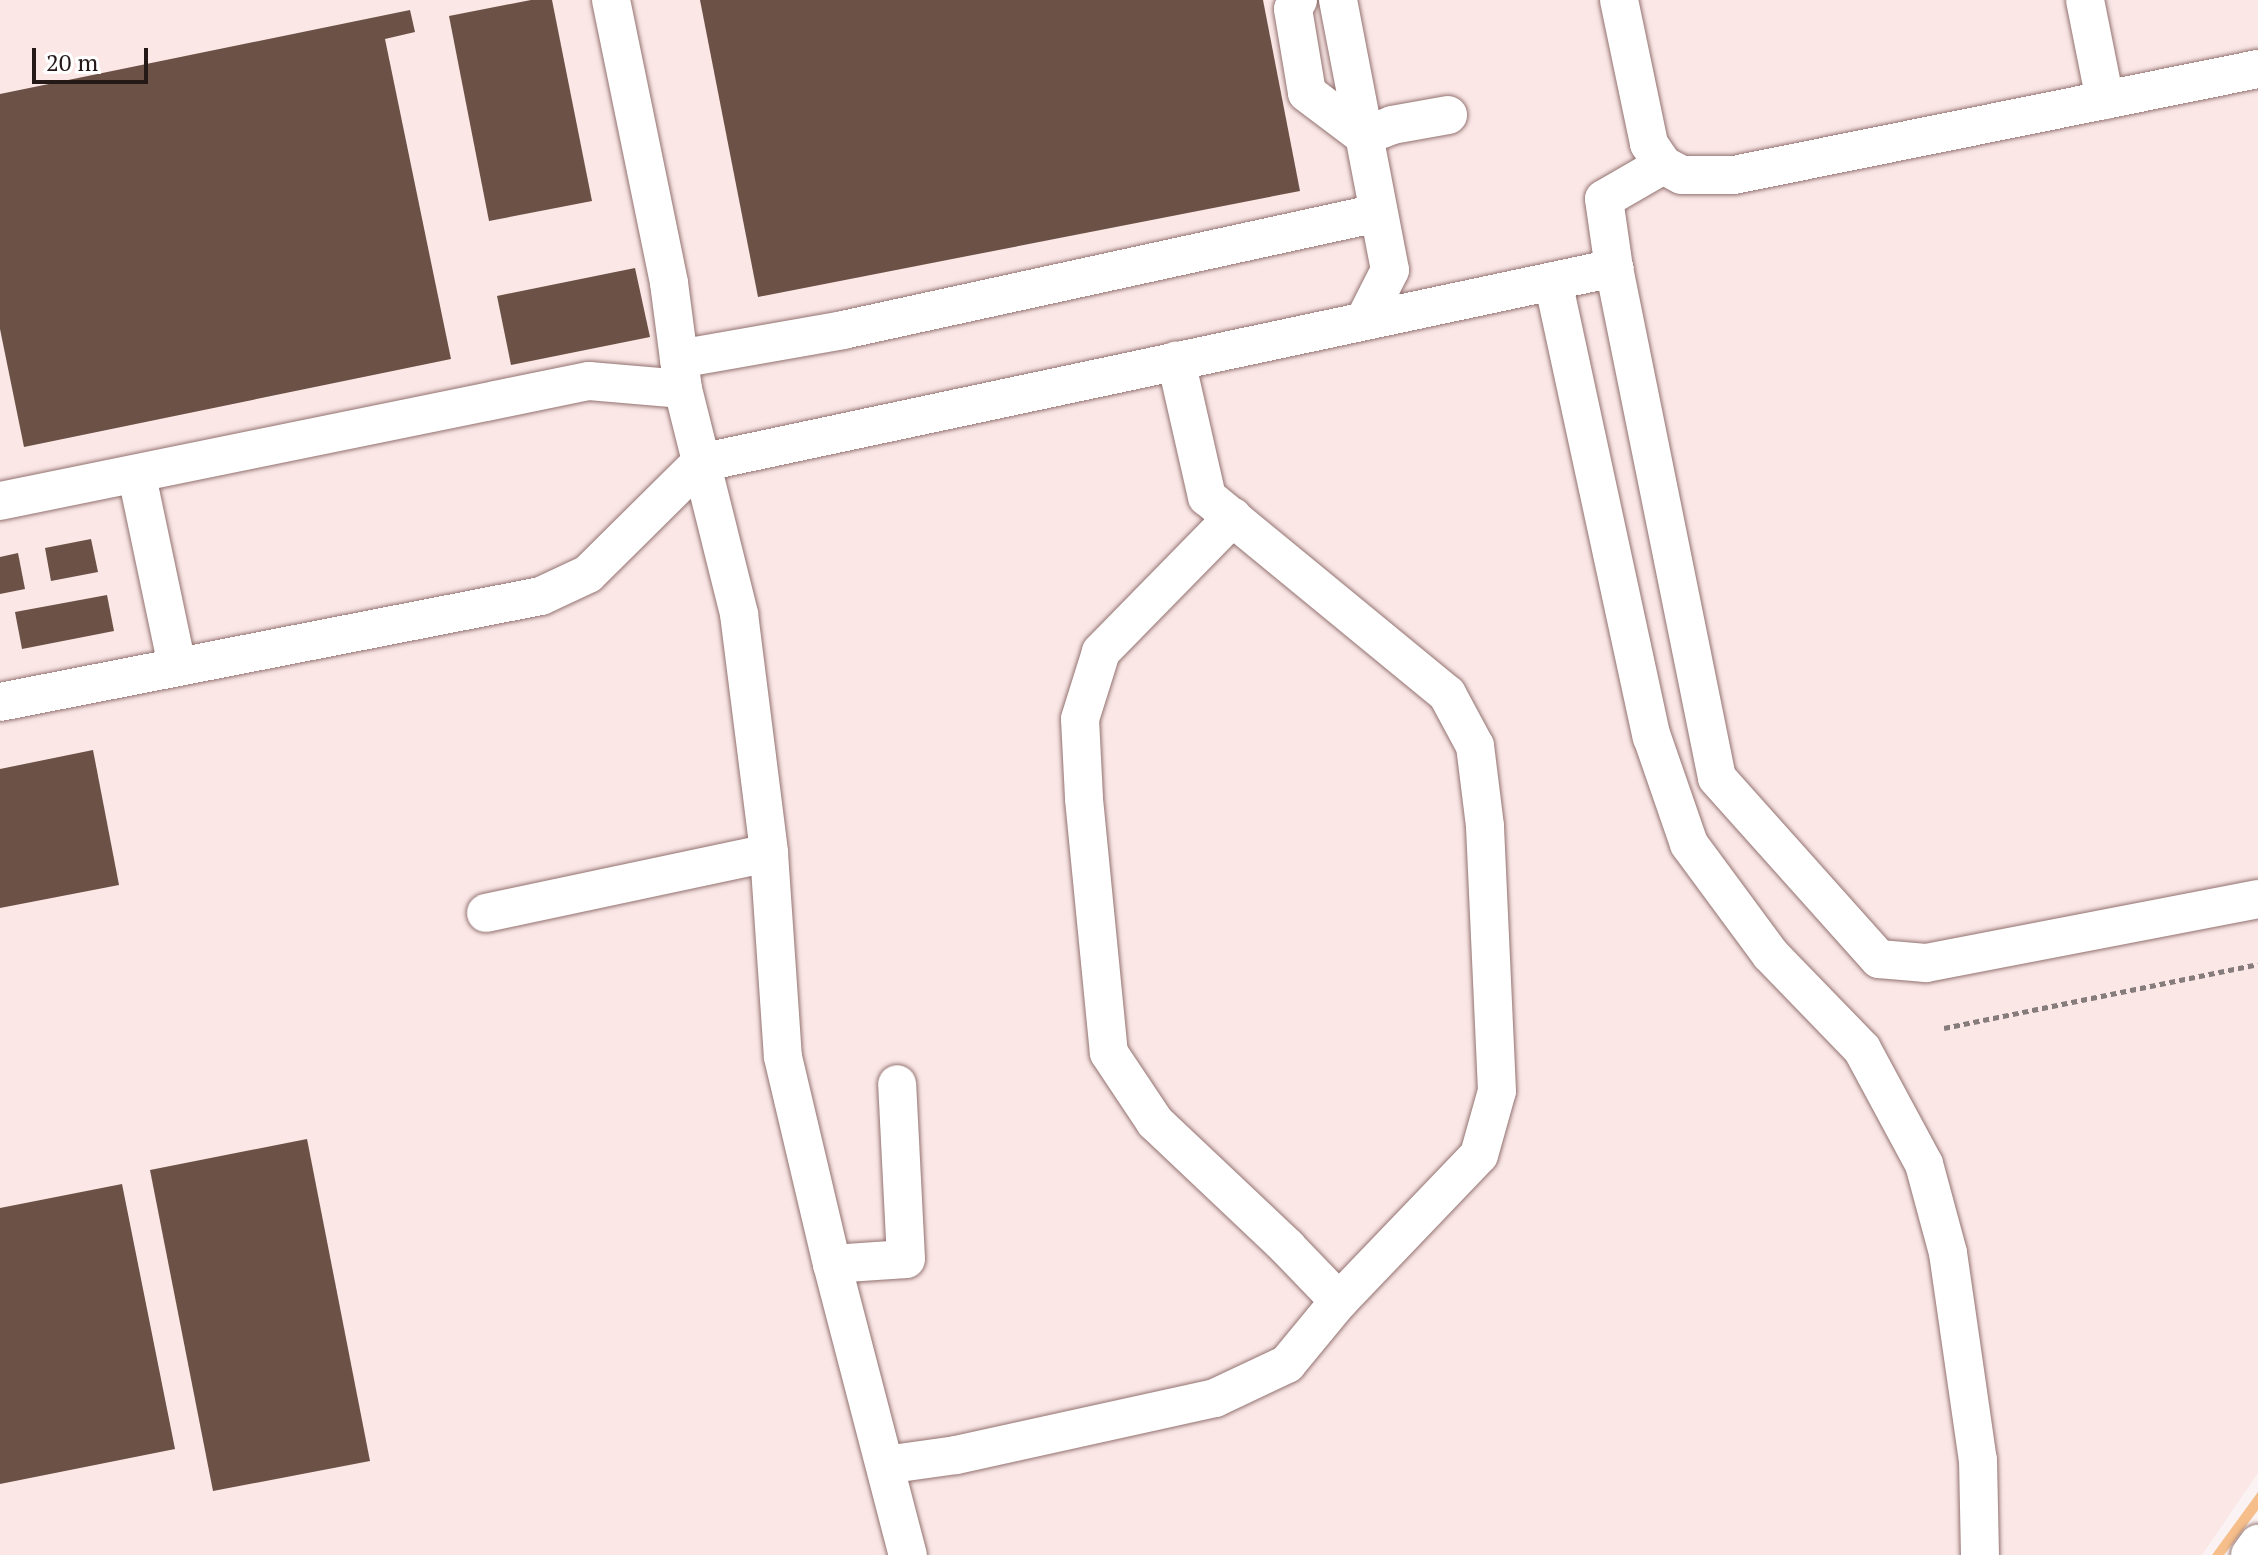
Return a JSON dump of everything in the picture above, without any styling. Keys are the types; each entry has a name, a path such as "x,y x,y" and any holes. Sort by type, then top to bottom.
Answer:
{"street":[{"path":"611,0 669,283 681,374 700,463 739,614 769,853 783,1057 832,1264 908,1555"},
{"path":"1298,0 1293,9 1307,93 1364,136"},
{"path":"1338,0 1390,270 1365,319"},
{"path":"1619,0 1649,144 1663,165 1682,175 1734,175 2258,69"},
{"path":"2085,0 2105,100"},
{"path":"1364,136 1392,125 1448,115"},
{"path":"1663,165 1604,199 1614,268 1717,778 1879,959 1926,963 2258,899"},
{"path":"0,501 137,476 589,381 681,374 843,330 1378,213"},
{"path":"0,702 541,596 588,574 700,463 1614,268"},
{"path":"1553,281 1652,737 1689,844 1770,954 1862,1049 1924,1164 1948,1253 1978,1460 1980,1555"},
{"path":"885,1465 956,1455 1215,1398 1287,1364 1339,1301 1479,1155 1497,1091 1485,826 1475,746 1447,694 1207,497 1176,360"},
{"path":"137,476 177,666"},
{"path":"1233,517 1101,652 1080,719 1084,799 1109,1053 1155,1122 1287,1247 1339,1301"},
{"path":"486,913 769,853"},
{"path":"832,1264 906,1259 897,1084"},
{"path":"2250,1555 2258,1544"}],"path":[{"path":"1944,1028 2258,964"}],"shaded area":[{"path":"0,0 2258,0 2258,1473 2202,1555 0,1555"},
{"path":"2258,1492 2258,1510 2224,1555 2212,1555"}],"building":[{"path":"531,0 552,0 592,201 489,221 449,16"},
{"path":"700,0 1263,0 1300,191 758,297"},
{"path":"410,10 415,32 385,39 451,359 24,447 0,329 0,94"},
{"path":"635,268 650,337 511,365 497,296"},
{"path":"91,539 98,572 51,581 45,548"},
{"path":"18,553 25,589 0,594 0,557"},
{"path":"107,595 114,631 22,649 15,612"},
{"path":"93,750 119,885 0,908 0,769"},
{"path":"307,1139 370,1461 213,1491 150,1170"},
{"path":"122,1184 175,1449 0,1484 0,1208"}]}
